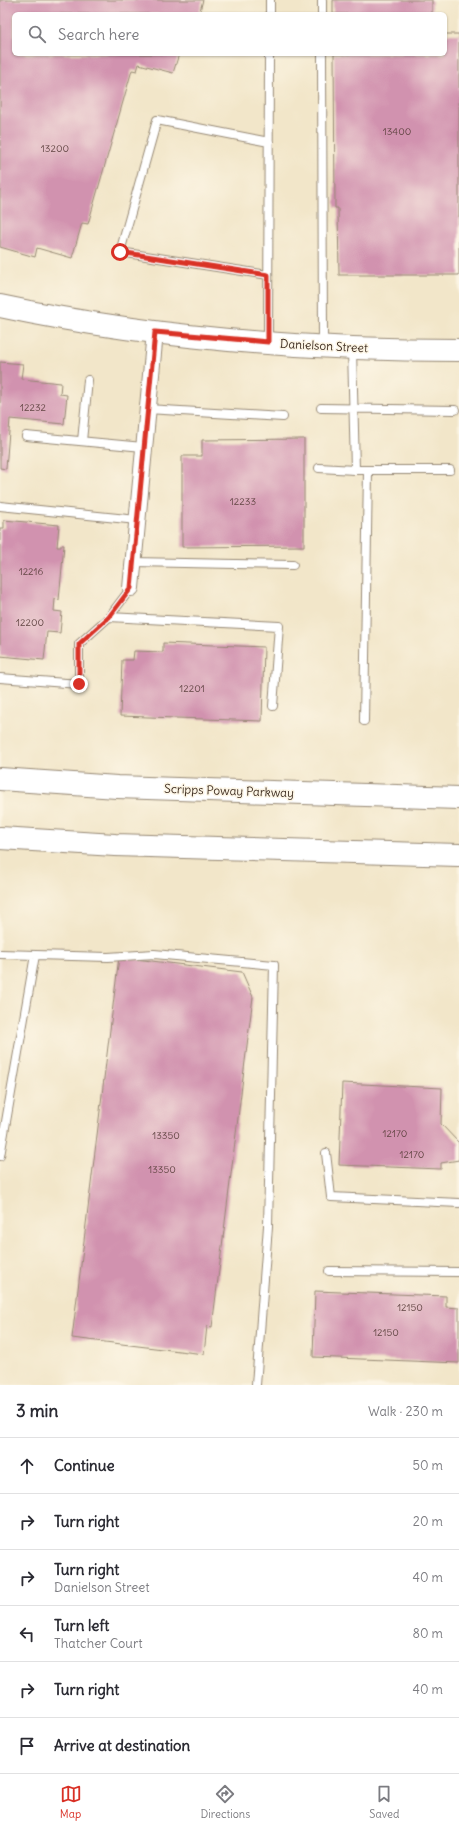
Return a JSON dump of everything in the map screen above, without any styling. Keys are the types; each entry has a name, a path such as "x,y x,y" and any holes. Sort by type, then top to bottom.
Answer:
{"main road":[{"name":"Danielson Street","path":"0,306 84,322 155,332 323,347 459,350"},
{"name":"Scripps Poway Parkway","path":"0,779 117,787 459,798"},
{"path":"0,838 123,845 459,855"}],"street":[{"path":"131,588 143,447 155,332"}],"lane":[{"path":"270,0 270,12"},
{"path":"322,0 322,12"},
{"path":"268,342 269,56"},
{"path":"322,56 323,347"},
{"path":"268,275 120,252 157,120 269,142"},
{"path":"352,348 355,470"},
{"path":"82,442 88,380"},
{"path":"321,408 455,410"},
{"path":"147,409 283,417"},
{"path":"26,436 143,447"},
{"path":"319,468 355,470 450,470"},
{"path":"364,721 368,470"},
{"path":"0,506 137,520"},
{"path":"133,562 293,565"},
{"path":"0,678 79,684 79,644 109,617 131,588"},
{"path":"109,617 280,626 273,706"},
{"path":"0,954 108,957 154,954 274,965 268,1226 256,1385"},
{"path":"0,1156 35,955"},
{"path":"326,1153 331,1197 459,1203"},
{"path":"329,1271 459,1272"}],"building":[{"path":"0,0 203,0 200,12 12,12 12,56 178,56 173,73 139,64 137,71 132,70 88,224 82,223 72,258 37,248 35,257 0,247"},
{"path":"333,0 432,0 432,12 333,12"},
{"path":"447,34 459,34 459,275 339,275 338,208 335,208 334,56 447,56"},
{"path":"0,362 23,364 21,379 61,383 60,394 67,395 64,424 10,419 6,469 0,468"},
{"path":"304,439 304,546 182,547 182,456 202,456 202,440"},
{"path":"4,520 59,525 57,547 64,545 59,600 55,599 54,611 62,612 60,633 47,632 44,660 0,656 0,528 4,528"},
{"path":"163,643 264,647 262,721 120,716 122,660 133,660 134,651 163,652"},
{"path":"119,957 242,972 253,997 212,1327 207,1326 204,1354 72,1338"},
{"path":"342,1083 442,1088 441,1124 459,1143 459,1160 441,1163 441,1169 339,1165"},
{"path":"315,1291 446,1296 446,1307 459,1308 459,1363 313,1357"}],"route":[{"path":"79,684 79,644 109,617 131,588 143,447 155,332 268,342 268,275 120,252"}]}
